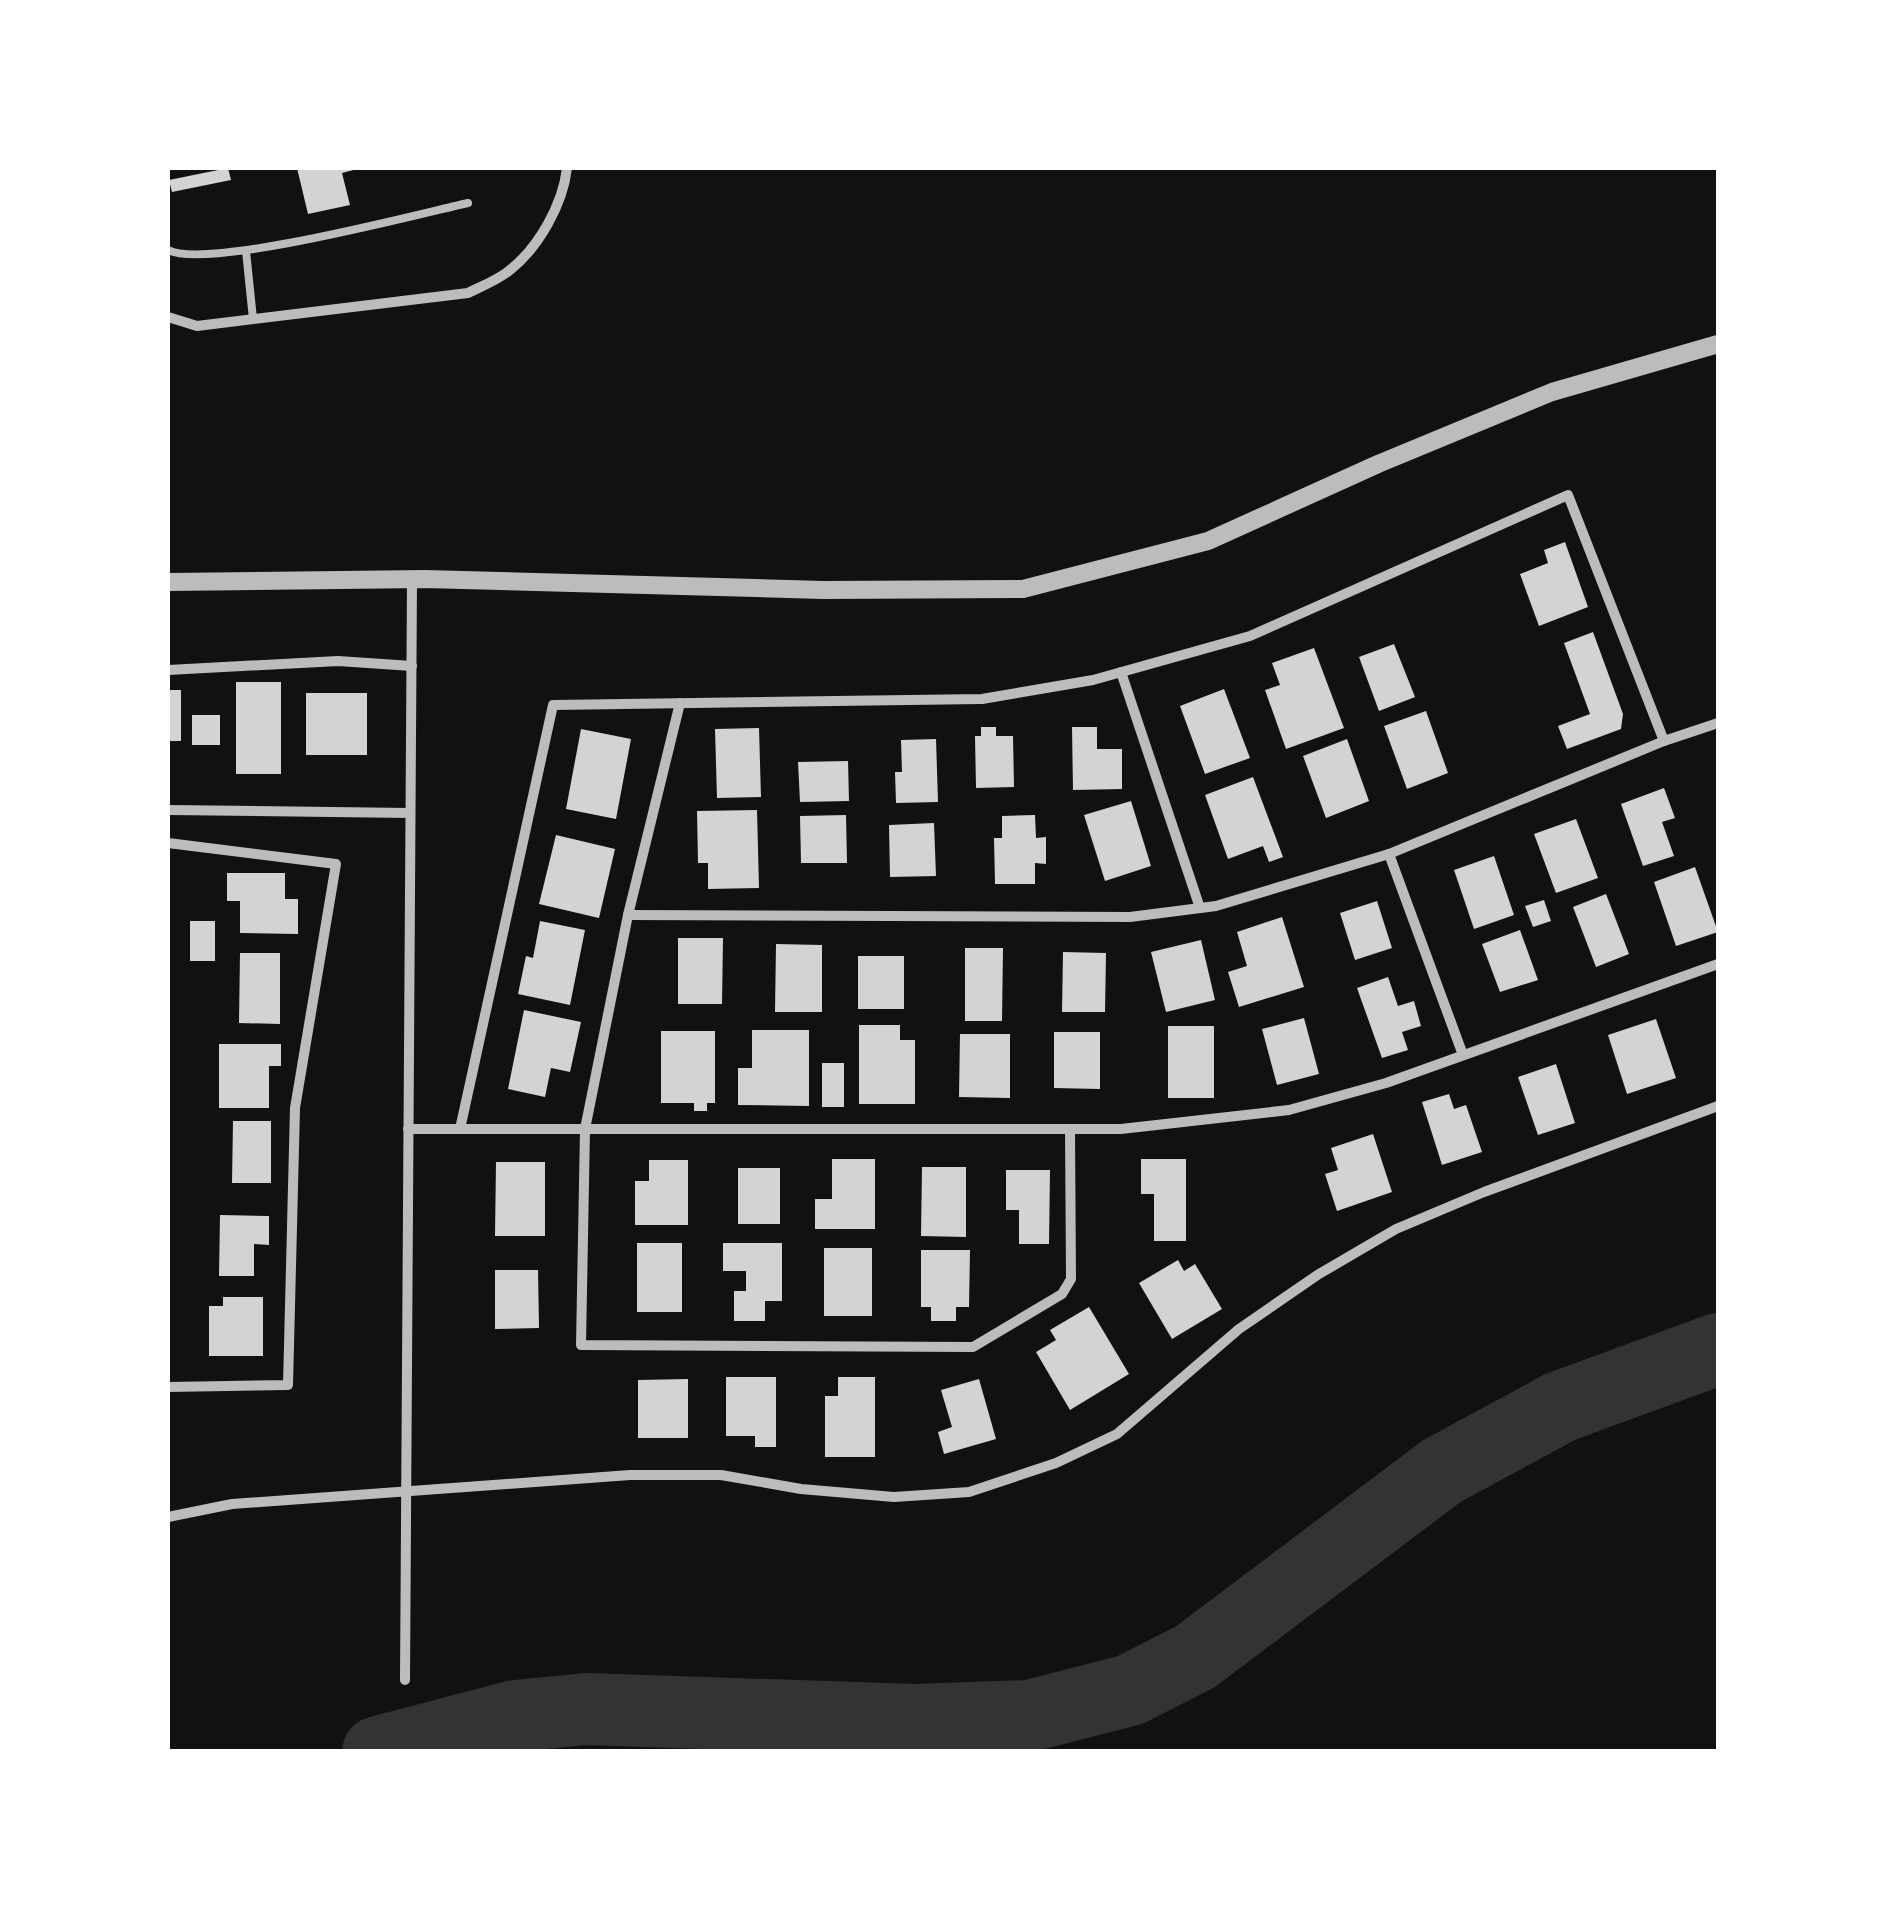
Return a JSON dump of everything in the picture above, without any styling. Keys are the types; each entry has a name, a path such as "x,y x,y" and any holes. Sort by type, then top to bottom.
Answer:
{"street":[{"path":"168,317 197,326 468,293 508,273 525,256 556,207 567,168"},
{"path":"168,582 412,580 823,590 1022,588 1208,542 1378,464 1552,392 1718,344"},
{"path":"460,1129 553,705 982,699 1093,680 1250,636 1568,495 1664,741"},
{"path":"405,1680 412,580"},
{"path":"168,670 338,661 412,666"},
{"path":"1121,672 1200,908"},
{"path":"680,703 628,915 585,1129 581,1345 973,1347 1062,1294 1071,1279 1070,1129"},
{"path":"628,915 1130,917 1200,908 1389,854 1718,722"},
{"path":"168,810 410,813"},
{"path":"168,843 336,864 295,1108 288,1385 168,1387"},
{"path":"1389,854 1463,1055"},
{"path":"408,1129 1121,1129 1289,1110 1386,1083 1718,964"},
{"path":"168,1516 232,1504 630,1474 721,1475 801,1489 894,1496 969,1492 1056,1463 1117,1434 1238,1329 1319,1274 1396,1230 1484,1192 1718,1106"}],"lane":[{"path":"168,250 179,256 246,251 468,204"},
{"path":"246,251 253,319"}],"building":[{"path":"228,168 231,180 172,192 169,180"},
{"path":"297,168 361,168 342,173 350,205 308,214"},
{"path":"1565,542 1588,607 1539,626 1520,574 1548,563 1544,550"},
{"path":"1593,632 1623,714 1621,729 1567,749 1558,726 1590,714 1564,643"},
{"path":"1394,644 1415,697 1379,711 1359,657"},
{"path":"1314,648 1344,728 1286,749 1265,690 1280,685 1272,663"},
{"path":"236,682 281,682 281,774 236,774"},
{"path":"1224,689 1250,758 1205,774 1180,706"},
{"path":"168,690 181,690 181,741 168,741"},
{"path":"306,693 367,693 367,755 306,755"},
{"path":"1426,711 1448,773 1407,789 1384,726"},
{"path":"192,715 220,715 220,745 192,745"},
{"path":"981,727 996,727 996,736 1013,736 1014,787 976,788 975,736 981,736"},
{"path":"1072,727 1097,727 1097,749 1122,749 1122,789 1073,790"},
{"path":"759,728 761,797 717,798 715,729"},
{"path":"581,729 631,739 616,819 566,809"},
{"path":"936,739 938,802 896,803 895,772 902,772 901,740"},
{"path":"1347,739 1369,801 1326,818 1303,756"},
{"path":"848,761 849,801 800,802 798,762"},
{"path":"1253,777 1283,857 1269,862 1263,846 1228,859 1205,795"},
{"path":"1664,788 1675,818 1662,822 1674,856 1643,866 1621,804"},
{"path":"1131,801 1151,866 1105,881 1084,815"},
{"path":"757,810 759,888 708,889 708,863 698,863 697,811"},
{"path":"846,815 847,863 801,863 800,816"},
{"path":"1035,815 1036,838 1046,837 1046,864 1035,863 1035,884 995,884 994,838 1002,838 1002,816"},
{"path":"1576,819 1598,878 1556,893 1534,834"},
{"path":"934,823 936,876 890,877 889,825"},
{"path":"556,835 615,849 599,918 539,904"},
{"path":"1494,856 1514,915 1474,929 1454,870"},
{"path":"1695,867 1718,932 1676,946 1654,882"},
{"path":"227,873 285,873 285,899 298,899 298,934 240,933 240,901 227,901"},
{"path":"1606,894 1629,954 1596,967 1573,907"},
{"path":"1544,900 1551,921 1533,927 1525,906"},
{"path":"1377,901 1392,948 1355,960 1340,913"},
{"path":"1282,917 1304,987 1239,1007 1228,972 1247,966 1237,932"},
{"path":"190,921 215,921 215,961 190,961"},
{"path":"540,921 585,930 570,1005 518,994 526,956 533,958"},
{"path":"1520,930 1538,980 1500,992 1482,944"},
{"path":"678,938 723,938 722,1004 678,1004"},
{"path":"1201,940 1215,1000 1166,1012 1151,952"},
{"path":"776,944 822,945 822,1012 775,1012"},
{"path":"965,948 1003,948 1002,1021 965,1021"},
{"path":"1063,952 1106,953 1105,1012 1062,1012"},
{"path":"240,953 280,953 280,1024 239,1023"},
{"path":"858,956 904,956 904,1009 858,1009"},
{"path":"1388,977 1398,1006 1414,1001 1421,1026 1402,1032 1408,1050 1382,1058 1357,988"},
{"path":"524,1010 581,1022 570,1072 551,1068 545,1097 508,1089"},
{"path":"1304,1018 1319,1074 1277,1085 1262,1029"},
{"path":"1656,1019 1676,1078 1627,1094 1608,1035"},
{"path":"859,1025 900,1025 900,1040 915,1040 915,1104 859,1104"},
{"path":"1168,1026 1214,1026 1214,1098 1168,1098"},
{"path":"752,1030 809,1030 809,1106 738,1105 738,1068 752,1068"},
{"path":"661,1031 715,1031 715,1103 707,1103 707,1111 694,1111 694,1103 661,1103"},
{"path":"1054,1032 1100,1032 1100,1089 1054,1088"},
{"path":"960,1034 1010,1034 1010,1098 959,1097"},
{"path":"219,1044 281,1044 281,1066 269,1066 269,1108 219,1108"},
{"path":"822,1063 844,1063 844,1107 822,1107"},
{"path":"1556,1064 1575,1123 1538,1135 1518,1077"},
{"path":"1449,1094 1454,1109 1466,1105 1482,1152 1442,1165 1422,1102"},
{"path":"233,1121 271,1121 271,1183 232,1183"},
{"path":"1373,1134 1392,1192 1337,1211 1325,1174 1338,1170 1331,1148"},
{"path":"832,1159 875,1159 875,1229 815,1229 815,1199 832,1199"},
{"path":"1141,1159 1186,1159 1186,1241 1154,1241 1154,1194 1141,1194"},
{"path":"649,1160 688,1160 688,1225 635,1225 635,1181 649,1181"},
{"path":"496,1162 545,1162 545,1236 495,1236"},
{"path":"922,1167 966,1167 966,1237 921,1236"},
{"path":"738,1168 780,1168 780,1224 738,1224"},
{"path":"1006,1170 1050,1170 1049,1244 1019,1244 1019,1210 1006,1210"},
{"path":"220,1215 269,1216 269,1245 254,1244 254,1276 219,1276"},
{"path":"637,1243 682,1243 682,1312 637,1312"},
{"path":"723,1243 782,1243 782,1301 765,1301 765,1321 734,1321 734,1291 746,1291 746,1271 723,1271"},
{"path":"824,1248 872,1248 872,1316 824,1316"},
{"path":"921,1250 970,1250 969,1307 956,1307 956,1321 931,1321 931,1307 921,1307"},
{"path":"1178,1260 1184,1271 1195,1264 1222,1309 1172,1339 1139,1283"},
{"path":"495,1270 538,1270 539,1328 495,1329"},
{"path":"223,1297 263,1297 263,1356 209,1356 209,1306 223,1306"},
{"path":"1089,1307 1129,1374 1070,1410 1036,1352 1056,1340 1050,1330"},
{"path":"726,1377 776,1377 776,1447 755,1447 755,1436 726,1436"},
{"path":"838,1377 875,1377 875,1457 825,1457 825,1396 838,1396"},
{"path":"688,1379 688,1438 638,1438 638,1380"},
{"path":"979,1379 996,1439 944,1454 938,1432 952,1427 941,1390"}],"waterway":[{"path":"378,1752 515,1716 586,1709 915,1720 1029,1716 1130,1690 1195,1657 1442,1471 1560,1407 1718,1349"}]}
